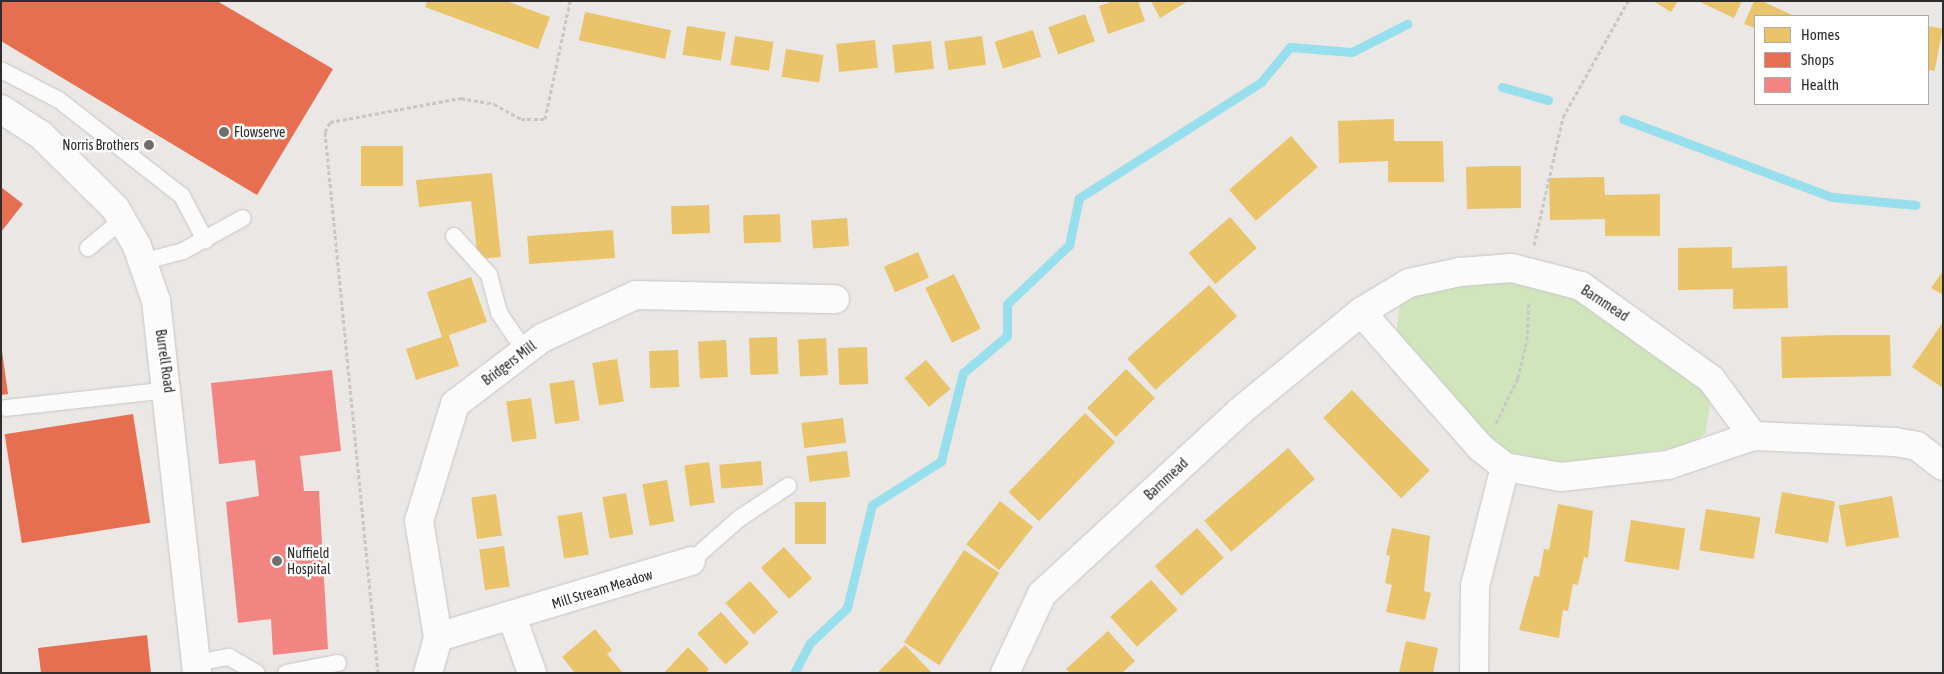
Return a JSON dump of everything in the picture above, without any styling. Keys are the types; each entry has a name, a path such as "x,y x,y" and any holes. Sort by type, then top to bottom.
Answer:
{"street":[{"name":"Burrell Road","path":"1,109 42,135 81,171 122,220 142,262 156,301 169,390 197,668"},
{"name":"Barnmead","path":"1005,673 1042,594 1239,412 1361,312 1409,283 1460,272 1529,270 1581,286 1628,317 1711,379 1753,436"},
{"name":"Bridgers Mill","path":"428,673 438,637 419,521 455,404 542,338 636,295 835,299"},
{"path":"1361,312 1481,448 1504,467 1560,478 1668,465 1753,436 1895,442 1917,446 1941,458"},
{"path":"1474,672 1475,586 1504,467"},
{"name":"Mill Stream Meadow","path":"438,637 512,617 692,561"},
{"path":"512,617 532,673"}],"lane":[{"path":"1,70 59,100 182,196 205,240"},
{"path":"142,262 183,251 243,218"},
{"path":"88,248 122,220"},
{"path":"454,236 489,275 499,313 525,351"},
{"path":"6,408 169,390"},
{"path":"692,561 740,518 788,486"},
{"path":"197,668 229,657 257,673"},
{"path":"286,673 338,663"}],"path":[{"path":"378,673 324,132 330,122 461,98 494,104 521,119 545,119 570,1"},
{"path":"1481,448 1518,378 1527,340 1529,270 1563,117 1628,1"}],"green space":[{"path":"1514,278 1578,299 1699,380 1711,400 1705,434 1688,446 1561,464 1508,452 1489,437 1396,336 1400,305 1413,291"}],"building: Homes":[{"path":"427,1 506,1 550,17 538,49 425,7"},
{"path":"1114,1 1138,1 1145,21 1108,34 1099,6"},
{"path":"1151,1 1188,1 1160,18"},
{"path":"1653,1 1678,1 1671,12"},
{"path":"1698,1 1742,1 1734,18"},
{"path":"1754,1 1762,1 1792,15 1754,15 1754,28 1744,24"},
{"path":"585,12 671,30 665,59 579,40"},
{"path":"1085,14 1095,41 1058,55 1048,27"},
{"path":"687,26 726,32 721,61 682,55"},
{"path":"1929,26 1943,29 1935,71 1929,70"},
{"path":"1033,30 1041,57 1003,68 995,42"},
{"path":"735,36 774,42 769,71 730,65"},
{"path":"982,36 986,65 948,70 944,41"},
{"path":"875,40 878,68 839,72 836,44"},
{"path":"931,41 934,69 895,73 892,45"},
{"path":"786,49 824,55 819,83 782,77"},
{"path":"1394,119 1394,141 1443,141 1444,182 1388,182 1388,161 1339,163 1338,121"},
{"path":"1291,136 1318,167 1256,221 1229,190"},
{"path":"361,146 403,146 403,186 361,186"},
{"path":"1521,166 1521,208 1467,209 1466,167"},
{"path":"492,173 501,257 478,259 471,201 419,207 416,180"},
{"path":"1604,177 1605,195 1660,194 1660,236 1605,236 1605,219 1550,220 1549,178"},
{"path":"709,205 710,233 672,234 671,206"},
{"path":"780,214 781,242 744,243 743,215"},
{"path":"1230,217 1257,248 1215,284 1188,253"},
{"path":"847,218 849,246 813,248 811,221"},
{"path":"613,230 615,258 529,264 527,236"},
{"path":"1732,247 1732,268 1787,266 1788,308 1733,309 1733,289 1678,290 1678,248"},
{"path":"918,252 929,278 895,292 884,266"},
{"path":"1943,271 1943,295 1931,288"},
{"path":"954,274 981,329 952,343 925,288"},
{"path":"471,277 487,322 449,335 459,366 416,380 406,349 442,337 427,292"},
{"path":"1209,285 1237,316 1155,390 1127,359"},
{"path":"1943,322 1943,388 1912,367"},
{"path":"1890,335 1891,376 1782,378 1781,337"},
{"path":"777,337 778,374 750,375 749,338"},
{"path":"826,338 828,375 800,376 798,339"},
{"path":"726,340 728,377 700,378 698,341"},
{"path":"867,347 868,384 839,385 838,348"},
{"path":"678,350 679,387 650,388 649,351"},
{"path":"617,359 624,401 599,405 592,363"},
{"path":"926,360 950,389 929,407 905,378"},
{"path":"1126,369 1155,398 1116,437 1087,408"},
{"path":"574,380 580,421 555,424 549,383"},
{"path":"1352,390 1430,471 1401,498 1323,418"},
{"path":"531,398 537,439 512,442 506,401"},
{"path":"1085,413 1115,442 1039,521 1009,492"},
{"path":"843,418 846,443 804,448 801,423"},
{"path":"1288,448 1315,479 1231,552 1204,521"},
{"path":"847,451 850,477 809,482 806,456"},
{"path":"761,461 763,485 721,489 719,465"},
{"path":"709,462 715,503 690,506 684,465"},
{"path":"667,480 674,521 650,526 642,484"},
{"path":"1782,492 1835,501 1828,543 1775,533"},
{"path":"626,493 633,534 610,539 602,497"},
{"path":"496,494 502,536 477,539 471,497"},
{"path":"1892,496 1899,537 1846,547 1839,505"},
{"path":"1000,501 1033,527 999,570 966,544"},
{"path":"795,502 826,502 826,544 795,544"},
{"path":"1558,504 1593,511 1588,558 1584,557 1578,585 1573,584 1568,611 1563,610 1559,638 1519,630 1534,576 1539,577 1544,549 1549,550"},
{"path":"1706,509 1760,518 1754,559 1699,550"},
{"path":"582,512 589,554 564,558 557,516"},
{"path":"1631,520 1685,529 1679,570 1624,561"},
{"path":"1197,528 1224,558 1181,596 1155,566"},
{"path":"1392,528 1430,536 1424,591 1431,593 1425,620 1386,612 1392,585 1385,583 1390,556 1386,555"},
{"path":"504,546 510,587 485,590 479,549"},
{"path":"784,547 812,578 789,599 761,568"},
{"path":"964,550 999,573 939,665 904,642"},
{"path":"1151,580 1178,610 1137,647 1110,617"},
{"path":"750,581 778,612 754,634 725,603"},
{"path":"721,612 749,643 725,665 697,633"},
{"path":"595,629 612,650 607,654 623,673 575,673 562,657"},
{"path":"1108,631 1135,661 1122,673 1070,673 1066,669"},
{"path":"1406,641 1438,648 1433,673 1399,673"},
{"path":"905,645 932,673 877,673"},
{"path":"688,647 709,669 706,673 664,673"}],"building: Shops":[{"name":"Flowserve","path":"1,1 217,1 333,69 257,195 1,41"},
{"path":"1,187 23,204 1,232"},
{"path":"1,344 8,394 1,395"},
{"path":"133,414 150,523 22,543 5,434"},
{"path":"147,635 151,673 41,673 38,648"}],"building: Health":[{"name":"Nuffield Hospital","path":"332,370 341,451 300,456 304,491 319,491 328,649 273,655 271,619 238,623 226,502 259,496 255,460 219,464 211,383"}],"waterway":[{"path":"794,673 810,643 847,608 872,505 941,461 963,373 1007,336 1007,304 1069,245 1079,198 1261,82 1290,47 1352,52 1407,24"},
{"path":"1502,87 1548,100"},
{"path":"1623,119 1832,197 1916,205"}],"place":[{"name":"Flowserve","path":"224,132"},
{"name":"Norris Brothers","path":"149,145"},
{"name":"Nuffield Hospital","path":"277,561"}]}
